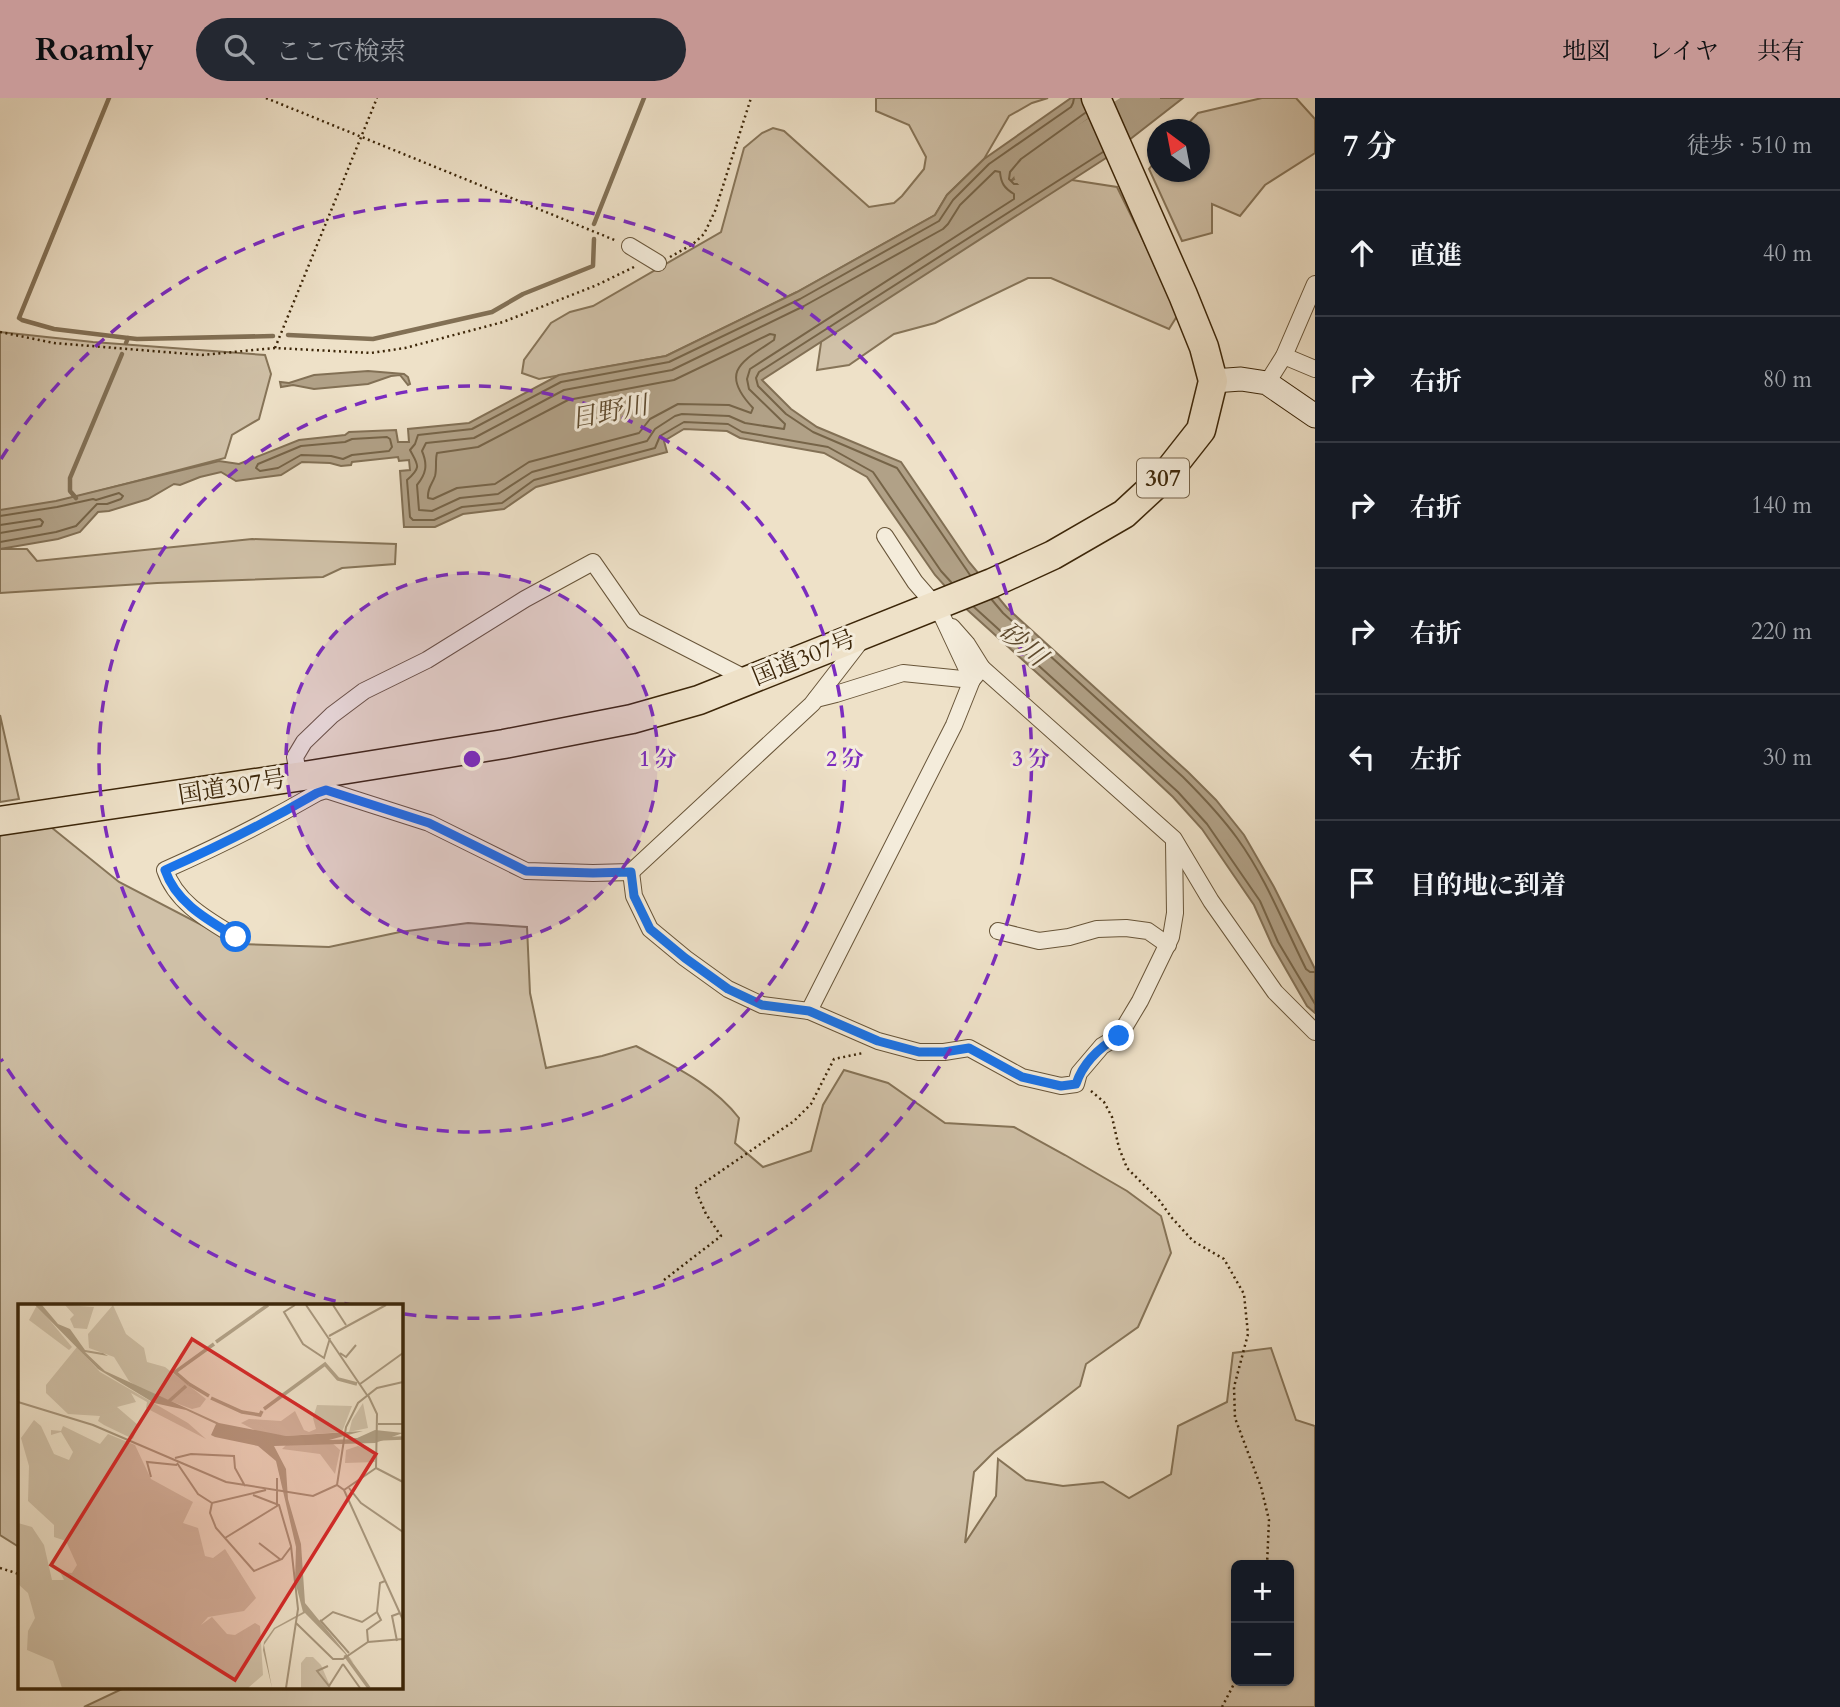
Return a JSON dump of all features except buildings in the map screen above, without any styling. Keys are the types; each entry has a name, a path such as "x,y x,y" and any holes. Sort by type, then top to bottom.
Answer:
{"highway":[{"name":"国道307号","path":"0,821 315,780 632,719 699,700 867,633 942,607 1053,555 1124,514 1164,477 1201,430 1213,381 1204,347 1183,295 1096,98"}],"main road":[{"path":"1213,381 1241,379 1267,383 1315,416"}],"street":[{"path":"630,246 658,262"},
{"path":"1267,383 1284,356 1315,284"},
{"path":"1284,356 1315,369"},
{"path":"885,536 915,582 942,607 977,674 1174,839 1211,901 1275,992 1315,1032"},
{"path":"749,680 634,621 593,562 525,599 427,660 364,691 332,715 304,742 295,757 315,780 429,823 526,871 631,872 816,699 867,633"},
{"path":"816,699 903,673 977,674"},
{"path":"809,1011 954,725 977,674"},
{"path":"236,937 191,909 165,870 217,847 317,793 315,780"},
{"path":"631,872 634,896 650,929 728,989 762,1005 809,1011 878,1041 919,1052 969,1048 1022,1077 1061,1086 1076,1084 1079,1073 1102,1046 1119,1036 1168,945 1175,913 1174,839"},
{"path":"998,931 1039,941 1069,937 1097,929 1126,928 1148,931 1168,945"}],"path":[{"path":"266,98 630,246"},
{"path":"275,348 377,98"},
{"path":"0,332 54,343 202,355 275,348 370,353 405,348 503,322 597,285 638,265 658,262 693,244 704,234 715,211 751,98"},
{"path":"664,1280 722,1236 706,1214 695,1189 794,1121 811,1104 834,1059 865,1053 878,1041"},
{"path":"1076,1084 1092,1091 1104,1102 1112,1118 1127,1168 1194,1241 1224,1259 1244,1294 1248,1334 1234,1387 1235,1418 1261,1487 1269,1520 1267,1560"},
{"path":"0,1567 18,1574"},
{"path":"1222,1707 1233,1686"}],"shaded area":[{"path":"876,98 1048,98 1032,103 1009,116 984,159 947,195 935,215 797,292 666,356 539,379 522,373 524,360 551,323 570,312 593,306 721,232 744,148 762,133 773,128 784,131 869,207 894,203 924,169 926,157 909,125 876,111"},
{"path":"1262,98 1296,98 1315,119 1315,153 1265,185 1240,216 1212,204 1212,233 1182,241 1155,182 1210,182 1210,119 1192,119 1198,113"},
{"path":"1046,176 1117,187 1179,313 1169,329 1051,278 1028,278 935,323 894,334 849,365 817,370 823,329"},
{"path":"0,332 265,355 271,374 259,419 232,435 225,458 33,508 0,511"},
{"path":"252,539 396,544 395,564 342,568 323,577 157,583 0,593 0,549 27,549 37,561"},
{"path":"0,715 19,799 0,802"},
{"path":"46,823 119,882 238,944 329,947 400,932 468,923 527,927 530,993 546,1068 636,1046 692,1077 729,1106 739,1118 735,1143 763,1167 811,1151 823,1105 844,1070 888,1083 945,1123 1014,1127 1127,1191 1161,1216 1171,1253 1138,1327 1086,1364 1080,1386 994,1452 974,1472 965,1543 996,1496 998,1459 1026,1480 1063,1486 1103,1482 1129,1498 1171,1474 1178,1426 1227,1402 1233,1353 1271,1348 1296,1420 1315,1426 1315,1707 84,1707 120,1690 402,1690 402,1304 18,1304 18,1546 0,1535 0,831"}],"water":[{"name":"砂川","path":"1071,98 1106,98 1090,118 1026,165 1011,181 1098,132 1145,98 1183,98 1156,119 1147,119 1147,126 1106,158 762,380 791,409 817,427 901,462 969,562 1007,608 1216,800 1244,835 1274,887 1315,969 1315,1013 1307,1006 1272,945 1254,905 1202,829 1141,767 962,605 935,575 867,477 824,453 740,438 727,431 684,429 664,441 667,452 536,487 504,509 463,514 435,527 404,527 400,471 410,470 409,460 399,461 398,457 352,462 351,465 341,466 302,462 281,475 236,481 221,472 180,485 174,484 148,499 98,512 80,532 58,539 0,549 0,510 56,501 219,461 239,464 299,440 345,435 349,432 396,430 398,442 409,442 408,429 469,423 559,375 666,356 797,292 935,215 947,195 984,159"},
{"path":"368,371 404,374 410,384 400,375 368,384 314,389 293,385 281,387 280,382 289,383 314,375"}],"waterway":[{"path":"109,98 19,318 54,329 128,338"},
{"path":"594,224 644,98"},
{"name":"日野川","path":"1028,174 1146,98"},
{"path":"288,335 373,339 492,312 523,294 593,266 594,239"},
{"path":"126,343 128,338 273,336"},
{"path":"76,498 70,491 70,478 122,354"}],"route":[{"path":"236,937 191,909 165,870 217,847 326,790 429,823 526,871 631,872 634,896 650,929 728,989 762,1005 809,1011 878,1041 919,1052 969,1048 1022,1077 1061,1086 1076,1084 1079,1073 1102,1046 1119,1036"}]}
